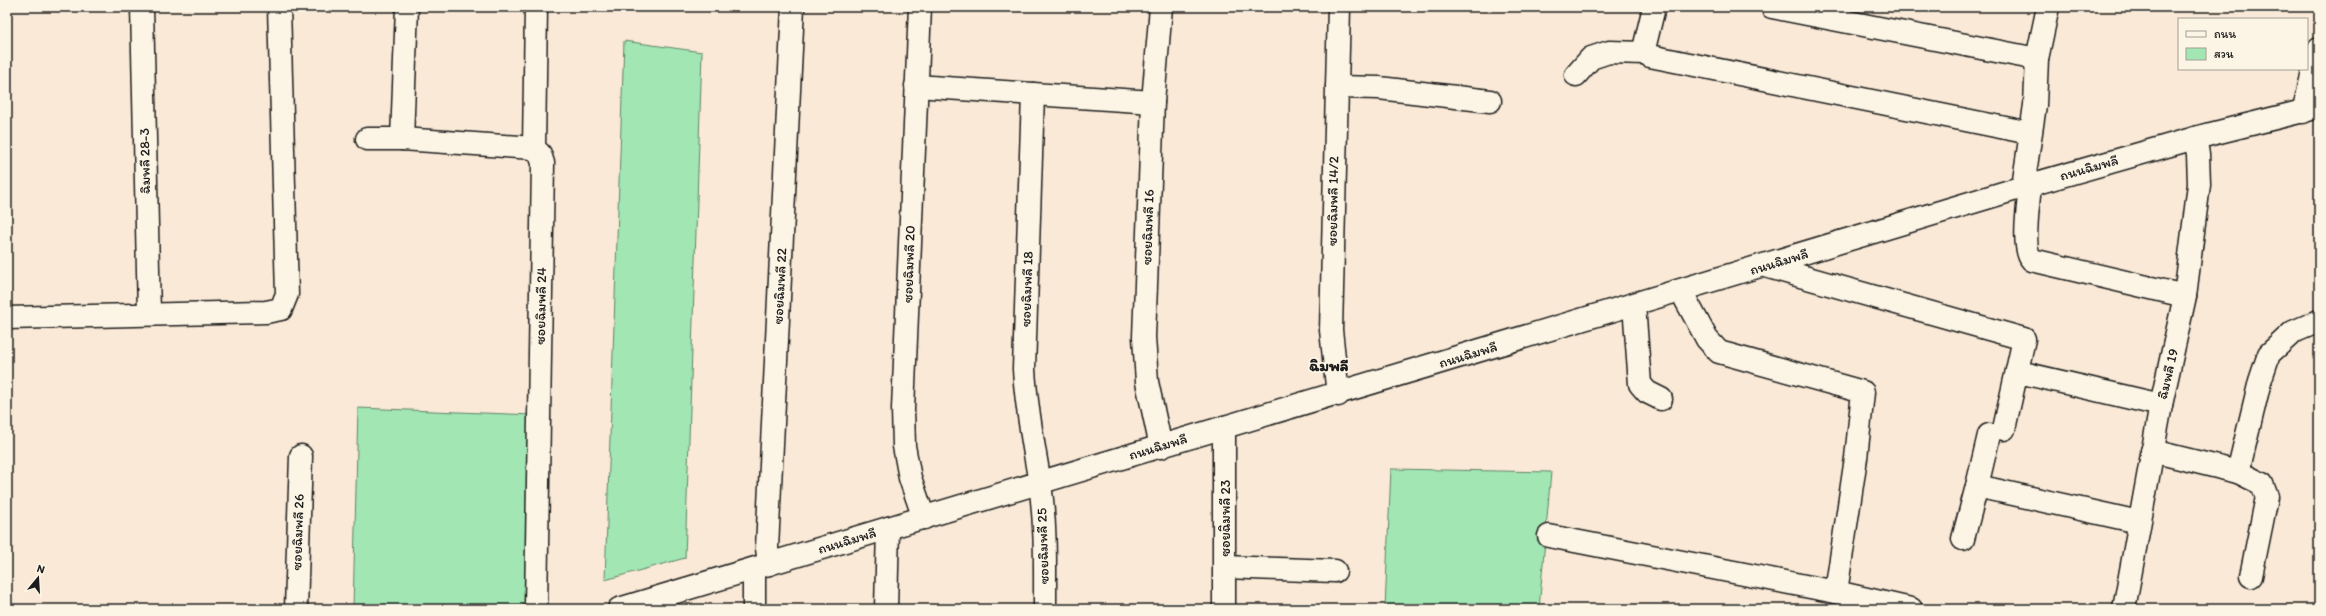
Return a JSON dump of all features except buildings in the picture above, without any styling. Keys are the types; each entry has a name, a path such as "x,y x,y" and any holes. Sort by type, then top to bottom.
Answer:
{"street":[{"name":"ฉิมพลี 28-3","path":"142,7 149,314"},
{"path":"7,318 266,312 281,309 287,294 279,7"},
{"path":"402,139 406,7"},
{"path":"367,139 402,139 534,148 536,7"},
{"name":"ซอยฉิมพลี 22","path":"754,609 767,548 793,7"},
{"name":"ซอยฉิมพลี 20","path":"920,7 903,408 904,446 910,478 924,518"},
{"name":"ซอยฉิมพลี 16","path":"1161,7 1153,102 1144,362 1161,447"},
{"name":"ซอยฉิมพลี 14/2","path":"1338,395 1331,330 1339,7"},
{"path":"1645,53 1644,49 1654,7"},
{"path":"1772,7 2037,59"},
{"path":"2048,7 2037,59 2035,105 2030,133 2027,186 2027,252 2032,260 2185,296"},
{"path":"2311,109 2319,49"},
{"path":"1576,76 1591,58 1609,52 1645,53 1650,56 2030,133"},
{"path":"916,86 1153,102"},
{"path":"1337,87 1379,88 1490,101"},
{"name":"ซอยฉิมพลี 18","path":"1033,94 1024,369 1025,397 1040,483"},
{"name":"ถนนฉิมพลี","path":"625,608 1161,447 1224,426 1338,395 1681,292 2027,186 2195,138 2311,109"},
{"name":"ฉิมพลี 19","path":"2124,609 2152,451 2185,296 2199,184 2198,154 2195,138"},
{"name":"ซอยฉิมพลี 24","path":"534,148 540,154 544,163 536,609"},
{"path":"1765,266 2024,339 1996,432 1977,486 1962,539"},
{"path":"1681,292 1706,339 1719,352 1863,392 1856,458 1836,592"},
{"path":"1634,305 1640,384 1647,392 1661,399"},
{"path":"2238,472 2268,354 2293,332 2319,320"},
{"path":"2023,373 2161,405"},
{"name":"ซอยฉิมพลี 23","path":"1224,426 1224,609"},
{"path":"2152,451 2238,472 2262,484 2267,497 2251,576"},
{"name":"ซอยฉิมพลี 26","path":"296,609 301,456"},
{"name":"ซอยฉิมพลี 25","path":"1040,483 1044,531 1045,609"},
{"path":"1977,486 2140,522"},
{"path":"886,609 888,528"},
{"path":"1549,536 1836,592 1911,609"},
{"path":"1225,567 1335,571"}],"green space":[{"path":"624,41 702,52 685,558 605,580"},
{"path":"358,408 533,415 524,609 353,609"},
{"path":"1391,469 1551,472 1539,609 1385,609"}],"district":[{"name":"ฉิมพลี","path":"1329,365"}]}
